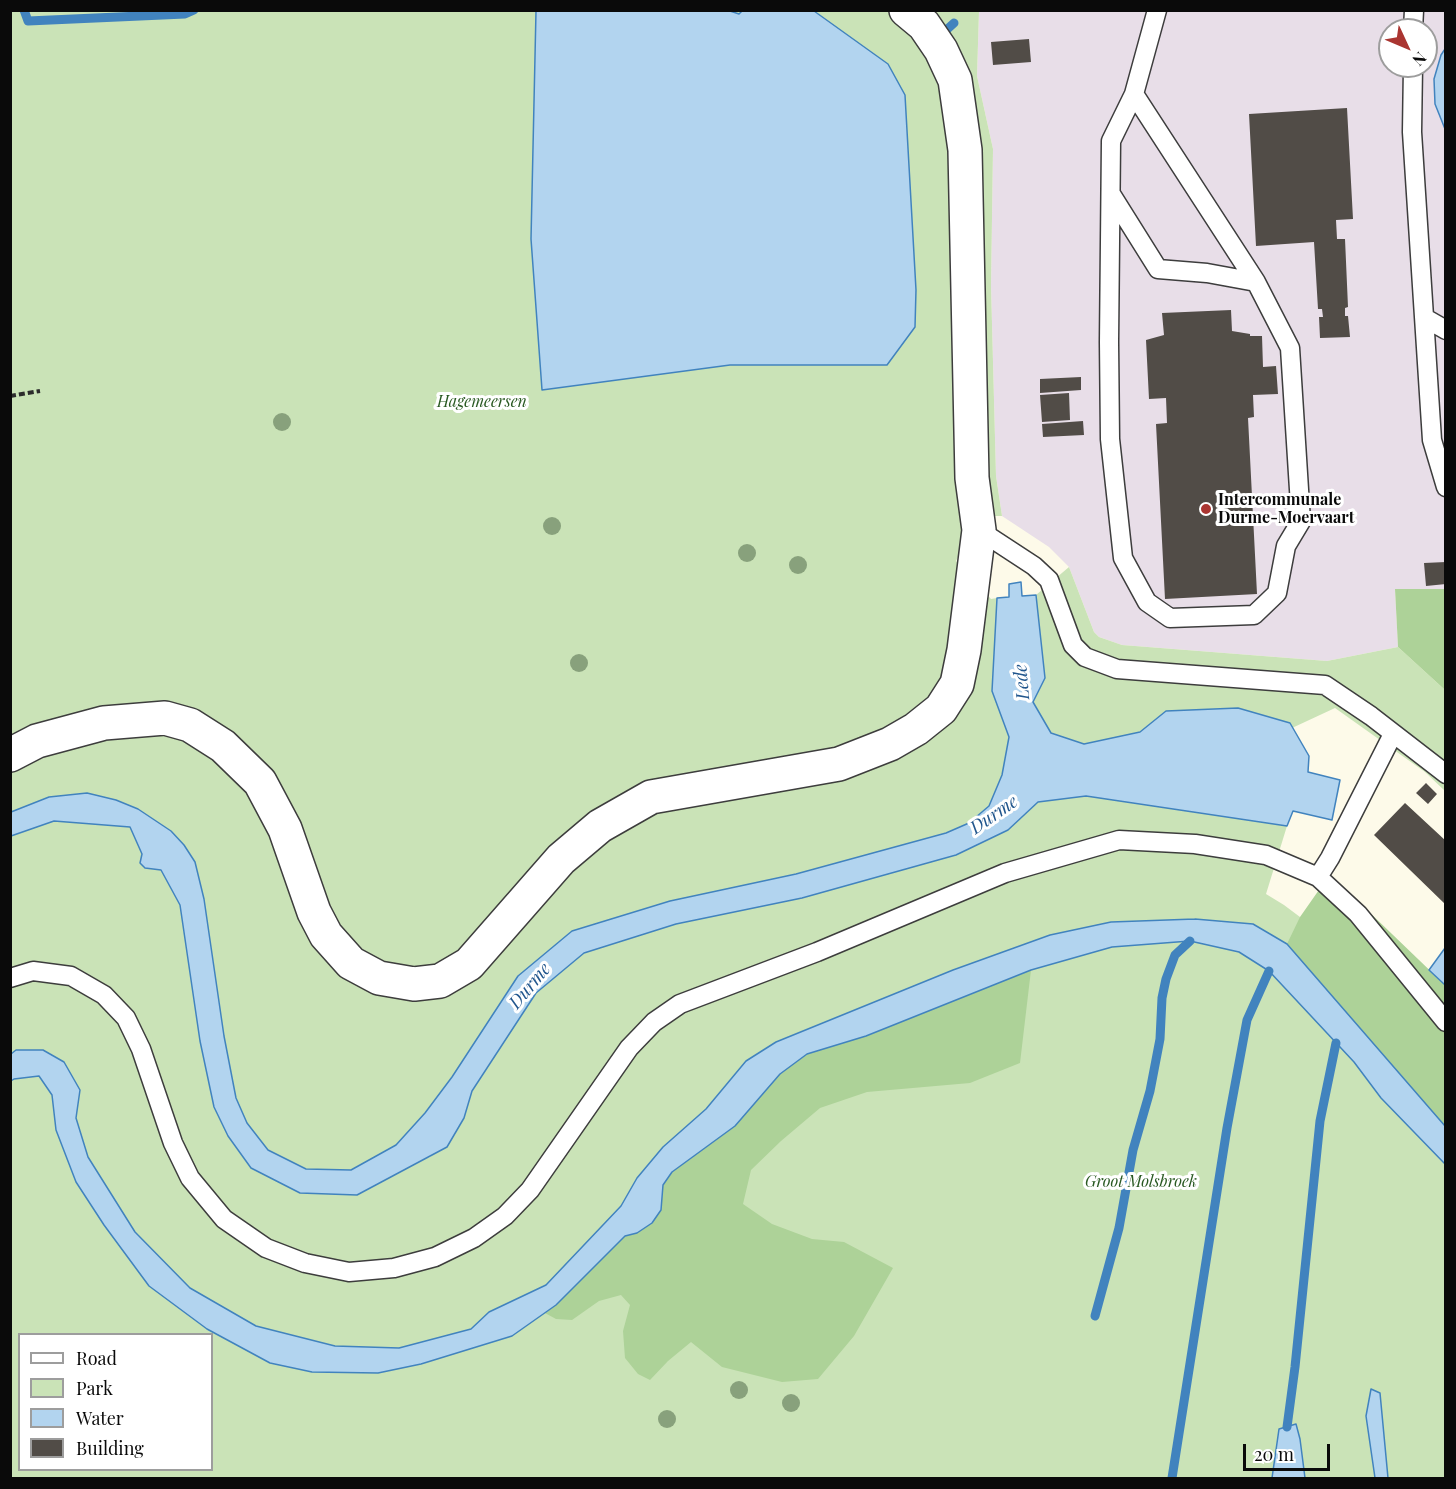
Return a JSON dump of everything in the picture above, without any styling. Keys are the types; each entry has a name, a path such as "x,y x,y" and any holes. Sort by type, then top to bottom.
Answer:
{"street":[{"path":"10,754 37,741 104,723 165,718 189,725 224,746 260,782 285,829 314,912 326,935 351,963 380,978 414,984 440,981 469,964 561,859 600,826 651,797 839,764 890,744 916,729 942,709 957,684 964,650 980,530 972,478 965,150 955,80 941,50 924,25 906,10"}],"lane":[{"path":"1134,94 1256,282 1290,348 1301,521 1286,546 1277,593 1254,615 1170,618 1147,602 1123,558 1110,439 1111,141 1134,94 1157,10"},
{"path":"1413,78 1412,132 1432,440 1446,487"},
{"path":"1111,194 1158,269 1207,273 1256,282"},
{"path":"1425,318 1446,330"},
{"path":"980,530 1034,566 1049,580 1074,645 1085,657 1117,669 1325,685 1446,774"},
{"path":"1318,877 1394,734"},
{"path":"10,978 33,971 71,976 104,995 126,1018 141,1049 173,1143 190,1178 224,1219 266,1248 305,1263 349,1272 394,1268 435,1257 474,1238 505,1216 530,1190 629,1048 654,1022 680,1004 818,952 1005,873 1119,840 1195,844 1266,855 1318,877 1358,914 1446,1022"}],"path":[{"path":"10,396 40,391"}],"shaded area":[{"path":"979,11 1445,11 1445,589 1395,589 1398,647 1327,661 1122,645 1099,637 1094,632 1069,567 1049,547 1002,516 996,476 991,286 993,149 977,76"}],"green space":[{"name":"Hagemeersen","path":"10,11 979,11 977,76 993,149 991,286 996,476 1002,516 992,516 971,531 956,561 991,599 997,598 992,691 1009,737 1002,775 989,806 969,823 946,833 796,874 670,901 572,931 518,977 452,1077 425,1113 396,1145 351,1170 306,1169 268,1150 247,1123 236,1098 224,1036 204,899 195,862 171,831 116,800 87,793 49,797 11,812"},
{"path":"1069,567 1094,632 1099,637 1122,645 1327,661 1398,647 1445,690 1445,791 1425,772 1335,708 1292,728 1166,711 1140,732 1084,744 1051,733 1033,702 1045,678 1036,595"},
{"path":"1395,589 1445,589 1445,690 1398,647"},
{"name":"Groot Molsbroek","path":"1086,796 1287,826 1266,894 1300,917 1330,946 1445,1073 1445,1478 11,1478 10,836 54,821 130,827 142,854 152,869 161,870 180,905 200,1041 214,1107 228,1136 251,1168 300,1193 357,1195 411,1164 430,1157 464,1118 472,1091 536,992 584,953 676,924 802,898 956,855 1008,830 1038,802"},
{"path":"1328,877 1366,909 1445,985 1445,1126 1287,944 1300,917"},
{"path":"1031,970 1020,1063 970,1083 867,1092 820,1108 751,1170 743,1204 772,1224 812,1239 844,1242 893,1268 854,1336 818,1379 782,1382 722,1367 691,1342 650,1380 638,1374 625,1358 623,1331 630,1305 621,1295 599,1301 572,1320 556,1319 545,1313 556,1305 625,1236 637,1233 661,1210 663,1185 672,1172 735,1126 780,1074 807,1054 866,1036"}],"water":[{"path":"727,10 739,14 742,11 814,11 888,64 905,95 916,290 915,327 887,365 730,365 542,390 531,239 536,11"},
{"path":"1445,49 1445,129 1435,104 1434,79 1438,78 1441,55"},
{"path":"1021,582 1022,596 1036,595 1045,678 1033,702 1051,733 1084,744 1140,732 1166,711 1238,708 1290,723 1309,756 1308,772 1340,780 1332,820 1293,811 1287,826 1086,796 1038,802 1008,830 956,855 802,898 676,924 584,953 536,993 472,1091 464,1118 447,1147 357,1195 300,1193 251,1168 228,1136 214,1107 200,1041 180,905 161,870 145,868 140,863 142,854 130,827 54,821 11,836 11,812 49,797 87,793 116,800 138,809 171,831 195,862 204,899 224,1036 236,1098 247,1123 268,1150 306,1169 351,1170 396,1145 425,1113 452,1077 518,976 572,931 670,901 796,874 946,833 969,823 989,806 1002,775 1009,737 992,691 997,598 1009,597 1009,584"},
{"path":"1195,919 1253,924 1287,944 1445,1126 1445,1164 1381,1098 1354,1062 1269,971 1239,952 1190,941 1112,947 1031,970 866,1036 807,1054 780,1074 735,1126 672,1172 663,1185 661,1210 652,1223 637,1233 625,1236 556,1305 512,1336 421,1364 378,1373 312,1372 270,1363 207,1329 149,1286 76,1182 56,1130 52,1095 39,1076 11,1081 11,1054 16,1050 43,1050 64,1062 80,1090 76,1118 88,1157 135,1232 190,1288 256,1326 335,1346 399,1348 471,1329 489,1312 546,1285 621,1206 637,1178 663,1147 706,1109 746,1061 776,1042 953,970 1050,935 1111,922"},
{"path":"1445,948 1445,985 1429,970"},
{"path":"1371,1389 1380,1393 1388,1478 1375,1478 1366,1416"},
{"path":"1296,1424 1305,1478 1272,1478 1279,1429"}],"building":[{"path":"1029,39 1031,62 993,65 991,42"},
{"path":"1347,108 1353,219 1336,220 1337,239 1345,239 1348,307 1345,308 1345,316 1348,316 1350,337 1320,338 1319,317 1323,317 1322,309 1318,309 1314,242 1256,246 1249,114"},
{"name":"Intercommunale Durme-Moervaart","path":"1231,310 1232,331 1250,334 1250,336 1262,336 1263,367 1276,366 1278,394 1253,395 1254,417 1248,418 1257,594 1165,599 1156,424 1167,423 1166,398 1149,399 1146,340 1164,335 1162,313"},
{"path":"1081,377 1081,390 1040,393 1040,379"},
{"path":"1069,393 1070,420 1042,422 1040,395"},
{"path":"1083,421 1084,435 1043,437 1042,424"},
{"path":"1446,562 1446,584 1426,586 1424,563"},
{"path":"1426,783 1437,794 1428,804 1416,793"},
{"path":"1405,803 1446,841 1446,905 1374,835"}],"waterway":[{"path":"24,10 28,21 185,14 194,10"},
{"path":"943,33 954,23"},
{"path":"1095,1316 1119,1228 1133,1150 1150,1091 1160,1039 1162,998 1166,979 1175,955 1190,941"},
{"path":"1172,1478 1227,1128 1247,1020 1269,971"},
{"path":"1287,1427 1320,1121 1336,1043"}],"place":[{"name":"Intercommunale Durme-Moervaart","path":"1206,509"}],"water label":[{"name":"Lede","path":"1022,682"},
{"name":"Durme","path":"994,815"},
{"name":"Durme","path":"530,986"}]}
